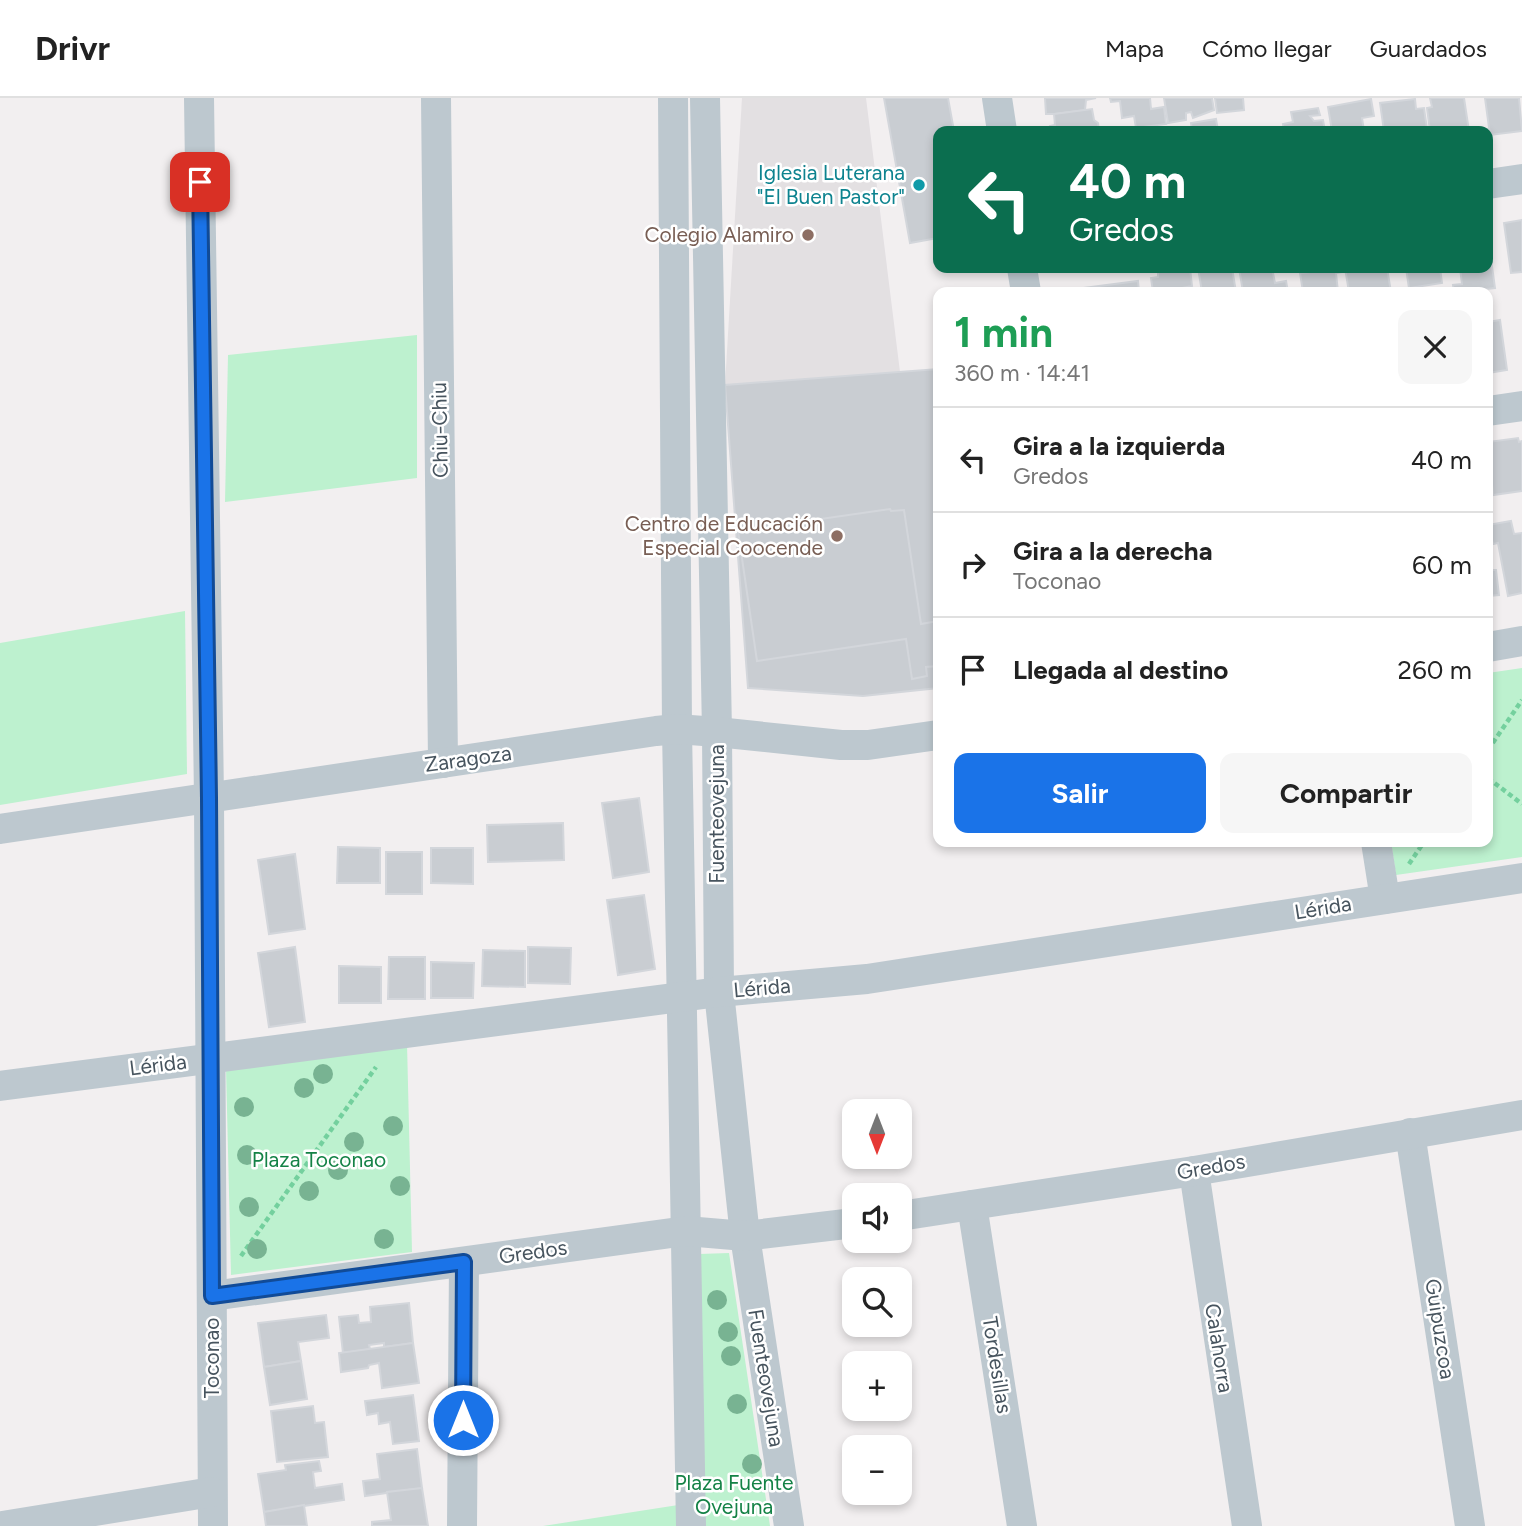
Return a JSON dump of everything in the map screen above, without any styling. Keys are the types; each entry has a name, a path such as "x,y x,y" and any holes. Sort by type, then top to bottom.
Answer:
{"street":[{"name":"Toconao","path":"198,98 209,798 213,1526"},
{"name":"Chiu-Chiu","path":"436,98 443,763"},
{"name":"Fuenteovejuna","path":"673,98 677,729 691,1526"},
{"name":"Fuenteovejuna","path":"705,98 719,992 744,1236 789,1526"},
{"path":"997,98 1001,126"},
{"path":"1493,183 1522,179"},
{"path":"1493,410 1522,406"},
{"path":"1493,646 1522,641"},
{"name":"Zaragoza","path":"0,829 677,729 841,745 893,742 933,735"},
{"path":"1377,847 1385,899"},
{"name":"Lérida","path":"0,1086 719,992 867,979 1522,878"},
{"name":"Gredos","path":"912,1214 1194,1171 1522,1115"},
{"name":"Guipuzcoa","path":"1410,1133 1470,1526"},
{"name":"Calahorra","path":"1194,1171 1247,1526"},
{"name":"Tordesillas","path":"972,1205 1021,1526"},
{"name":"Gredos","path":"212,1296 686,1231 744,1236 842,1224"},
{"path":"462,1526 464,1262"},
{"path":"2,1526 212,1492"}],"path":[{"path":"1493,743 1522,700"},
{"path":"1493,782 1522,804"},
{"path":"212,1296 399,1035"}],"shaded area":[{"name":"Colegio Alamiro","path":"742,98 866,98 900,372 725,385"}],"green space":[{"path":"417,335 417,478 225,502 228,355"},
{"path":"185,611 187,774 0,805 0,643"},
{"path":"1522,668 1522,857 1396,875 1392,847 1493,847 1493,672"},
{"name":"Plaza Toconao","path":"407,1043 412,1252 231,1275 226,1068"},
{"name":"Plaza Fuente Ovejuna","path":"729,1253 770,1526 543,1526 704,1501 699,1254"}],"building":[{"name":"Iglesia Luterana \"El Buen Pastor\"","path":"884,98 948,98 953,126 933,126 933,239 910,243"},
{"path":"1045,98 1096,98 1086,100 1085,110 1046,114"},
{"path":"1110,98 1150,98 1151,109 1164,107 1166,124 1136,126 1134,116 1122,118 1120,101 1111,102"},
{"path":"1164,98 1212,98 1214,110 1193,118 1191,112 1186,113 1186,120 1168,123"},
{"path":"1215,98 1243,98 1244,110 1217,113"},
{"path":"1430,98 1464,98 1468,126 1429,126 1427,108 1432,107"},
{"path":"1485,98 1519,98 1522,131 1493,135 1493,126 1489,126"},
{"path":"1371,99 1374,116 1362,118 1363,126 1331,126 1328,107"},
{"path":"1415,99 1416,109 1424,108 1427,126 1383,126 1380,103"},
{"path":"1318,108 1320,115 1310,116 1314,121 1323,120 1324,126 1283,126 1293,122 1291,112"},
{"path":"1092,109 1098,126 1050,126 1055,125 1054,114"},
{"path":"1216,119 1217,126 1191,126 1191,123"},
{"path":"1522,220 1522,272 1511,273 1504,223"},
{"path":"1158,273 1191,273 1192,286 1152,287 1151,278 1158,277"},
{"path":"1199,273 1233,273 1235,287 1201,287"},
{"path":"1240,273 1273,273 1275,283 1286,281 1287,287 1242,287"},
{"path":"1300,273 1336,273 1337,287 1302,287"},
{"path":"1346,273 1388,273 1390,287 1348,287"},
{"path":"1407,273 1441,273 1442,283 1409,287"},
{"path":"1461,273 1493,273 1495,288 1453,287 1462,284"},
{"path":"1138,281 1139,287 1092,287"},
{"path":"1500,320 1507,370 1493,372 1493,321"},
{"name":"Centro de Educación Especial Coocende","path":"933,369 933,689 863,696 748,688 725,385"},
{"path":"1518,438 1519,442 1522,441 1522,491 1493,495 1493,441"},
{"path":"890,509 904,510 921,624 933,622 933,666 926,667 927,676 912,679 906,639 757,661 738,531"},
{"path":"1511,521 1514,534 1522,533 1522,593 1508,596 1498,543 1493,544 1493,524"},
{"path":"1493,570 1496,570 1499,595 1493,596"},
{"path":"639,798 649,872 613,878 602,803"},
{"path":"563,823 564,860 488,862 487,825"},
{"path":"338,847 380,848 380,883 337,883"},
{"path":"431,848 473,848 473,884 431,883"},
{"path":"386,852 422,852 422,894 386,894"},
{"path":"295,854 305,929 269,934 258,860"},
{"path":"644,895 655,969 618,975 607,900"},
{"path":"295,947 305,1022 269,1027 258,953"},
{"path":"528,947 571,948 570,984 528,983"},
{"path":"483,950 525,951 525,987 482,986"},
{"path":"389,957 425,957 425,999 388,999"},
{"path":"431,962 474,963 473,998 431,998"},
{"path":"339,966 381,967 381,1003 339,1003"},
{"path":"409,1303 413,1343 384,1347 384,1343 369,1345 370,1349 343,1353 339,1317 358,1315 359,1323 371,1322 370,1307"},
{"path":"326,1315 329,1338 298,1342 301,1361 264,1367 258,1323"},
{"path":"413,1343 419,1383 382,1388 379,1363 369,1365 368,1368 341,1372 339,1353"},
{"path":"301,1361 307,1399 270,1405 264,1367"},
{"path":"413,1395 419,1441 393,1444 390,1422 379,1424 378,1413 367,1415 365,1401"},
{"path":"313,1406 315,1423 324,1422 328,1457 277,1462 271,1411"},
{"path":"417,1449 422,1488 365,1496 363,1481 380,1479 377,1454"},
{"path":"319,1461 321,1471 313,1472 315,1488 342,1484 344,1500 264,1512 258,1474 286,1470 285,1465"},
{"path":"422,1488 428,1526 372,1526 372,1522 391,1520 387,1492"},
{"path":"304,1505 307,1526 266,1526 264,1512"}],"place":[{"name":"Iglesia Luterana \"El Buen Pastor\"","path":"919,185"},
{"name":"Colegio Alamiro","path":"808,235"},
{"name":"Centro de Educación Especial Coocende","path":"837,536"}],"route":[{"path":"200,182 209,798 212,1296 464,1262 463,1420"}]}
